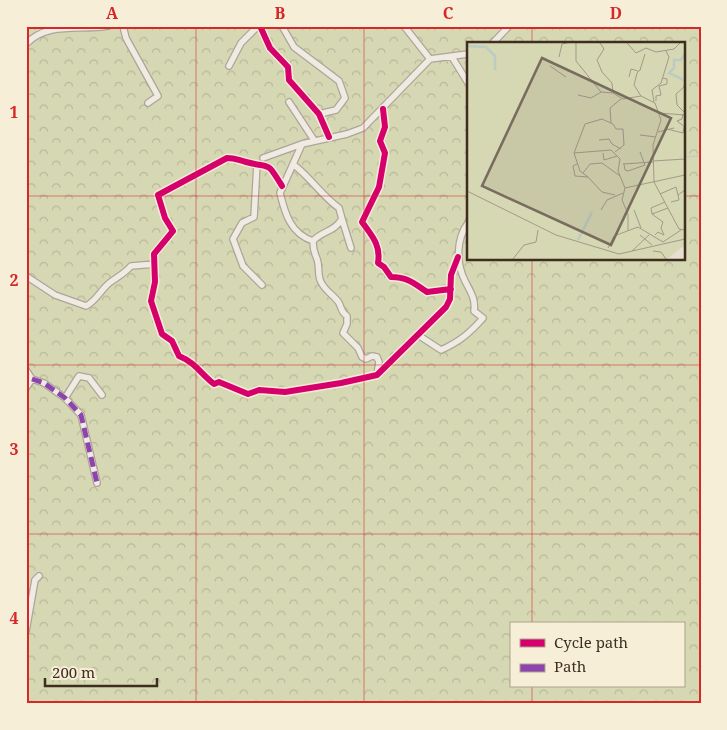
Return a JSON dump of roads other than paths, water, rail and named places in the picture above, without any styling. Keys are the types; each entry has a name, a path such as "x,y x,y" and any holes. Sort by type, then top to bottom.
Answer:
{"street":[{"path":"26,44 33,37 48,31 73,26 108,26"},
{"path":"123,26 126,38 158,96 148,103"},
{"path":"229,66 241,43 259,26 270,48 288,67 290,80 319,114 328,137"},
{"path":"282,26 294,47 339,81 346,98 336,110 319,114"},
{"path":"404,26 430,60"},
{"path":"494,42 508,26"},
{"path":"263,158 314,140 347,134 364,128 430,60 467,54"},
{"path":"452,56 467,81"},
{"path":"289,102 314,140"},
{"path":"382,109 385,127 380,142 384,153 379,187 362,222 376,241 380,252 378,263 384,267 391,277 402,277 411,280 427,292 451,289"},
{"path":"302,144 280,193 288,220 302,237 313,241"},
{"path":"282,186 272,170 265,164 244,162 237,158 227,158 158,195 165,218 172,231 154,254 155,282 151,301 162,334 172,340 179,356 192,362 214,384 220,382 248,394 264,390 285,392 377,375 446,307 450,299 451,275 458,257 462,231 467,224"},
{"path":"257,164 254,217 242,224 233,239 243,266 262,285"},
{"path":"294,165 313,181 327,200 339,208 351,248"},
{"path":"342,219 337,227 318,235 313,241 313,252 318,260 317,272 321,282 339,302 342,312 347,316 347,324 342,333 358,348 362,357 366,359 372,356 377,357 379,362 377,375"},
{"path":"418,335 441,350 456,344 470,333 483,318 474,311 473,297 464,280 458,257"},
{"path":"26,276 54,295 86,306 96,301 104,288 123,276 131,266 155,264"},
{"path":"26,370 32,379 44,383 65,398 81,415 97,482"},
{"path":"65,398 79,376 89,378 102,395"},
{"path":"26,388 32,379"},
{"path":"26,631 35,580 40,576"}],"waterway":[{"path":"684,157 701,156"}]}
